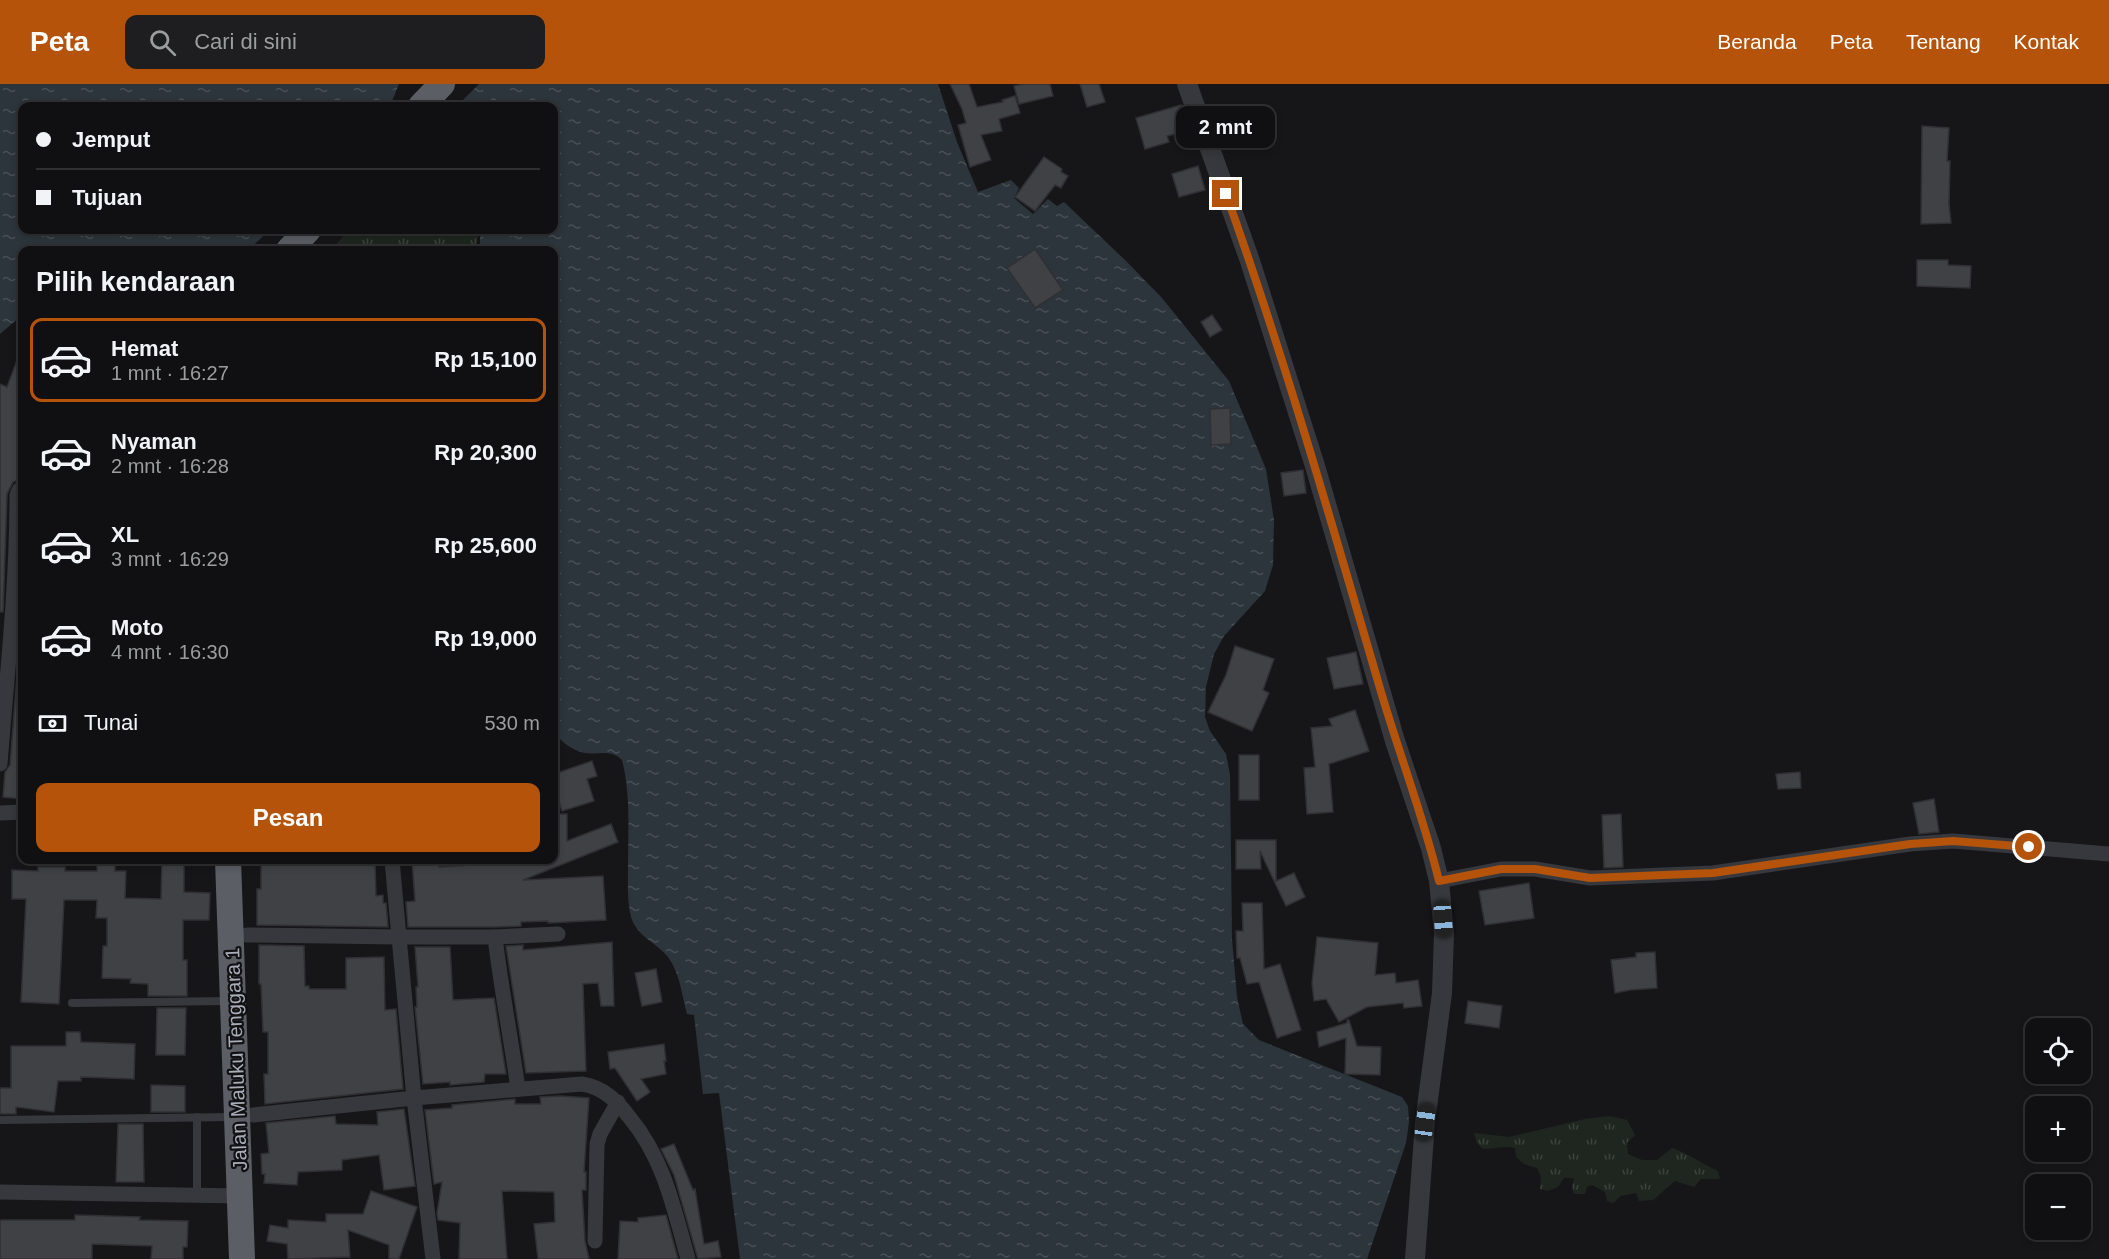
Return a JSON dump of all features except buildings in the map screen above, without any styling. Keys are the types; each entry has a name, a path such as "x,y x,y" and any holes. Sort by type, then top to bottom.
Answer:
{"highway":[{"path":"426,102 442,84"},
{"path":"293,246 304,234"},
{"name":"Jalan Maluku Tenggara 1","path":"228,864 234,1001 257,1259"},
{"name":"Jalan Maluku Tenggara 1","path":"242,1259 241,1196 246,1116 246,864"}],"street":[{"path":"1187,84 1250,261 1285,370 1395,741 1431,848 1439,881 1443,974 1438,1033 1425,1122 1415,1259"},
{"path":"0,764 12,627 18,492"},
{"path":"0,813 18,812"},
{"path":"1439,881 1501,869 1535,869 1590,878 1713,873 1910,844 1953,841 2109,854"},
{"path":"392,864 414,1098 433,1259"},
{"path":"247,935 495,937 558,934"},
{"path":"495,937 502,996 510,1025 518,1089"},
{"path":"246,1116 518,1089 582,1084 597,1088 618,1102 644,1136 666,1181 688,1259"},
{"path":"595,1241 597,1144 618,1102"},
{"path":"0,1192 241,1196"}],"lane":[{"path":"72,1003 234,1001"},
{"path":"0,1119 246,1116"},
{"path":"197,1117 197,1196"}],"green space":[{"path":"345,234 478,234 478,236 476,246 335,246"},
{"path":"1610,1116 1627,1120 1635,1135 1627,1143 1628,1154 1642,1160 1657,1160 1672,1148 1718,1171 1720,1179 1701,1179 1694,1187 1675,1181 1653,1200 1639,1201 1636,1193 1621,1196 1613,1203 1607,1201 1605,1192 1592,1185 1587,1187 1585,1194 1574,1194 1572,1187 1574,1178 1564,1178 1558,1187 1548,1191 1540,1189 1541,1177 1537,1168 1524,1164 1516,1157 1515,1148 1483,1149 1477,1143 1474,1133 1509,1137 1585,1119"}],"water":[{"path":"0,84 399,84 392,102 18,102 18,234 266,234 252,246 18,246 18,318 0,334"},
{"path":"479,84 938,84 957,142 978,192 1011,180 1019,188 1014,198 1033,214 1048,199 1057,206 1064,202 1162,298 1229,381 1266,469 1274,520 1273,565 1265,591 1224,636 1214,654 1206,687 1205,717 1210,731 1226,754 1230,775 1232,939 1237,997 1243,1024 1259,1040 1402,1097 1408,1106 1409,1122 1406,1143 1367,1259 740,1259 719,1093 703,1094 694,1015 687,1014 678,977 672,963 638,930 631,917 628,892 628,800 622,760 609,753 585,753 576,750 558,736 558,246 480,246 480,234 558,234 558,102 461,102"}],"route":[{"path":"1226,194 1250,261 1315,466 1395,741 1431,848 1439,881 1501,869 1535,869 1590,878 1713,873 1910,844 1953,841 2029,847"}]}
